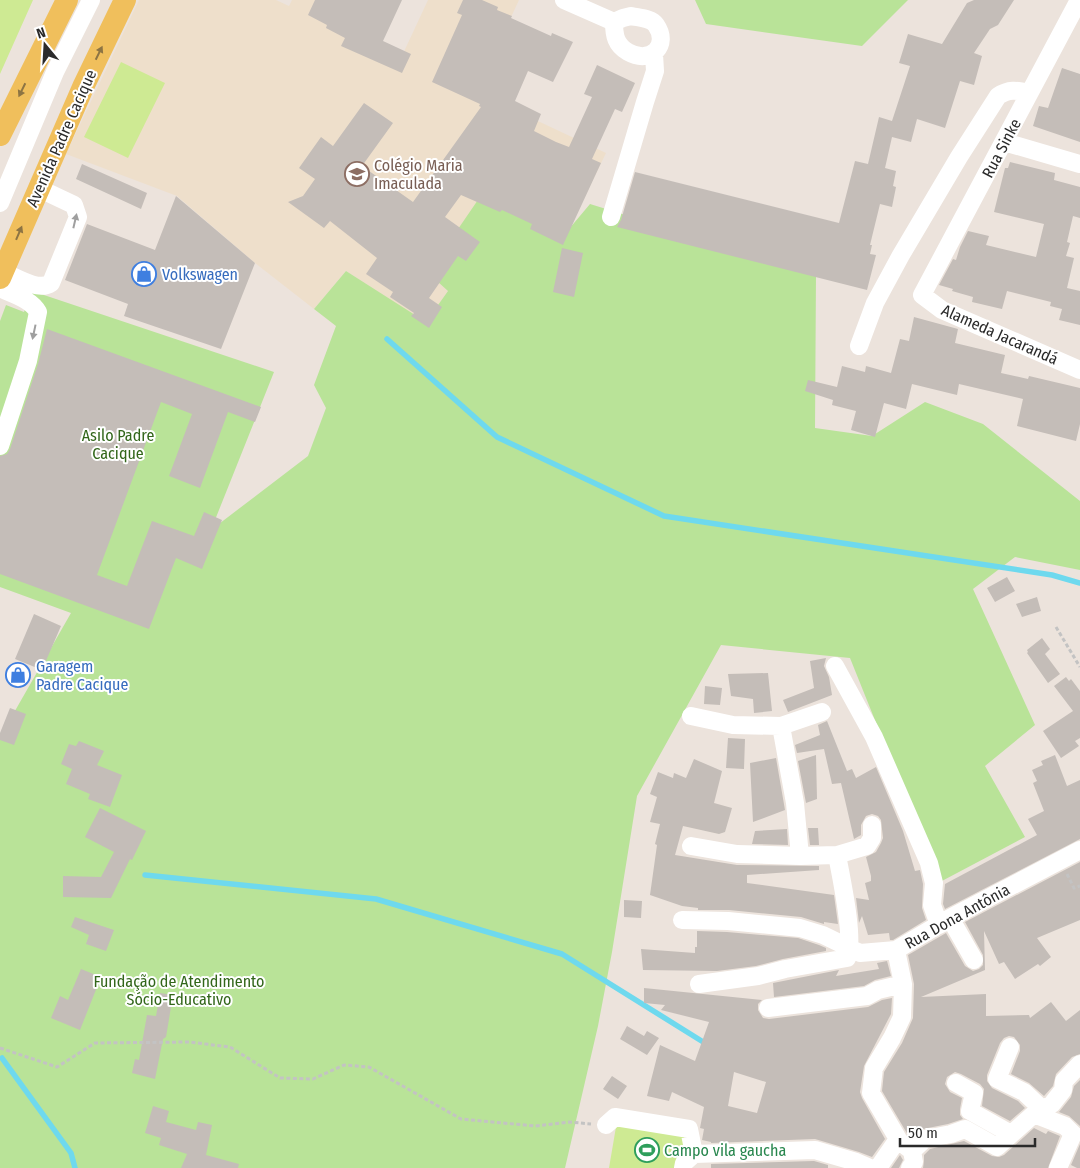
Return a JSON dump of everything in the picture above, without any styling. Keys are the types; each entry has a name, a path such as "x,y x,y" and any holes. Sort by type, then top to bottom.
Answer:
{"main road":[{"path":"0,134 67,0"},
{"name":"Avenida Padre Cacique","path":"1,279 38,188 84,85 125,0"}],"street":[{"path":"0,203 55,72 91,0"},
{"path":"564,0 614,22 631,16 644,18 656,24 660,35 660,46 654,54 644,58 636,56 620,47 614,36 614,22"},
{"name":"Rua Sinke","path":"922,295 1078,0"},
{"path":"611,217 655,72 654,54"},
{"path":"859,346 875,303 901,255 959,157 998,96 1007,91 1014,90 1029,93"},
{"path":"1004,142 1080,164"},
{"path":"1,279 39,287 51,283 78,217 74,205 38,188"},
{"path":"0,446 28,361 38,312 35,307 1,279"},
{"name":"Alameda Jacarandá","path":"922,295 942,310 1080,370"},
{"path":"835,666 874,738 930,863 934,883 932,905 974,960"},
{"path":"691,716 733,725 781,726 822,712"},
{"path":"781,726 796,803 800,856"},
{"path":"691,846 737,854 837,855 867,846 872,838 872,825"},
{"name":"Rua Dona Antônia","path":"682,920 728,921 800,928 823,935 860,953 896,950 944,921 1080,850"},
{"path":"699,984 758,976 784,969 835,962 847,958 849,948 847,908 837,855"},
{"path":"896,950 903,984 902,1017 874,1068 871,1093 911,1160 925,1139 965,1129 998,1146 1038,1112 1052,1104 1063,1090 1064,1080 1080,1064"},
{"path":"768,1008 867,996 878,990 903,984"},
{"path":"1010,1046 997,1079 1024,1092 1038,1112 1065,1126 1073,1134 1058,1168"},
{"path":"956,1083 974,1093 970,1111 1011,1134"},
{"path":"606,1125 615,1117 689,1129 694,1154"},
{"path":"878,1168 898,1140"},
{"path":"683,1168 684,1163 694,1154 815,1150 860,1166"}],"path":[{"path":"1056,627 1080,667"},
{"path":"0,1048 57,1067 96,1043 190,1042 230,1047 280,1078 312,1079 344,1065 370,1067 461,1119 535,1126 570,1122 606,1125"}],"shaded area":[{"name":"Colégio Maria Imaculada","path":"139,0 276,0 289,6 292,0 327,0 401,58 428,0 519,0 476,92 606,153 569,229 428,273 448,291 426,323 346,271 314,309 255,263 177,196 66,154"}],"green space":[{"path":"0,0 33,0 0,74"},
{"path":"695,0 908,0 862,46 706,24"},
{"path":"121,62 165,83 128,158 84,137"},
{"path":"482,194 569,229 590,204 816,274 815,428 872,436 925,402 983,424 1080,501 1080,570 1015,557 973,589 1035,725 985,766 1025,837 940,882 850,658 721,645 637,796 598,1026 565,1168 0,1168 0,737 71,613 0,587 0,321 6,305 24,312 32,291 274,372 211,530 308,456 326,408 314,385 336,326 314,309 346,271 426,322 448,291 428,273"},
{"name":"Campo vila gaucha","path":"617,1121 685,1133 679,1168 609,1168"}],"building":[{"path":"315,0 402,0 383,41 411,54 402,73 341,46 345,38 326,28 327,25 308,15"},
{"path":"463,0 482,0 498,7 497,10 512,16 511,18 551,36 552,33 573,42 553,82 528,71 515,101 541,114 534,131 556,142 569,147 592,97 584,94 597,65 635,83 622,112 615,109 592,159 601,163 563,245 530,229 532,224 502,210 500,212 461,195 445,217 480,242 466,261 458,256 429,298 442,307 429,328 411,316 414,313 390,297 393,292 366,274 377,258 330,221 324,228 288,202 303,196 315,179 299,168 321,137 333,146 364,103 393,123 362,166 413,202 481,107 479,106 480,104 432,82 462,15 457,13"},
{"path":"974,0 1014,0 998,25 990,29 974,53 982,56 974,85 960,81 945,128 917,119 911,142 892,137 885,168 896,171 893,186 896,187 892,207 880,204 870,245 872,245 870,254 876,255 867,290 617,227 621,220 635,172 839,223 855,161 868,164 879,117 892,121 910,66 899,63 908,34 942,44 967,3"},
{"path":"1062,68 1080,74 1080,142 1033,126 1039,106 1048,108"},
{"path":"1010,162 1055,173 1054,180 1080,187 1080,218 1073,216 1067,242 1070,243 1066,256 1074,258 1067,288 1080,291 1080,325 1059,320 1062,309 1050,306 1051,302 1007,291 1002,309 972,302 973,297 939,285 953,259 956,260 968,231 989,236 986,245 1036,257 1044,224 994,212 1005,168 1008,168"},
{"path":"82,164 147,193 141,209 76,179"},
{"path":"176,196 255,263 221,349 124,316 128,304 65,280 87,224 155,250"},
{"path":"562,248 583,253 574,297 553,292"},
{"path":"914,317 958,329 955,343 1005,355 1001,373 1028,379 1029,376 1080,388 1080,424 1076,441 1017,426 1023,399 959,384 957,395 912,384 906,409 884,403 875,437 851,430 856,411 832,405 833,400 805,391 808,380 837,387 842,366 865,372 866,366 891,373 900,339 909,341"},
{"path":"47,329 261,407 255,422 228,412 200,488 169,476 192,414 161,402 97,575 127,586 152,521 194,536 204,512 222,520 202,569 176,558 149,629 0,574 0,456 7,454 10,449 38,364"},
{"path":"1007,577 1015,591 995,602 987,588"},
{"path":"1037,597 1041,611 1022,617 1016,604"},
{"path":"34,614 61,626 42,670 15,659"},
{"path":"1042,638 1050,649 1045,654 1060,674 1048,683 1027,653 1027,650"},
{"path":"826,658 824,666 829,677 832,695 788,712 783,700 814,688 810,661"},
{"path":"768,673 772,711 754,713 753,699 731,696 728,674"},
{"path":"1066,677 1069,681 1071,679 1080,691 1080,738 1075,741 1079,746 1061,758 1043,731 1073,711 1054,686"},
{"path":"705,686 722,688 720,705 704,704"},
{"path":"10,708 26,714 14,745 0,740 0,733"},
{"path":"827,721 847,771 852,769 856,778 876,767 903,831 915,871 920,870 923,884 922,908 926,920 893,940 890,940 889,933 868,935 862,916 859,923 856,898 869,900 865,883 871,881 871,876 866,857 876,852 881,843 883,838 881,820 878,816 872,814 866,816 861,825 861,835 854,839 841,783 832,784 824,749 797,753 795,745 820,735 818,725"},
{"path":"728,738 745,739 744,769 726,768"},
{"path":"79,741 104,751 97,765 122,775 110,807 88,799 90,794 66,784 72,769 61,764 69,744 76,746"},
{"path":"816,755 817,799 806,803 798,761"},
{"path":"1055,755 1067,786 1080,780 1080,839 945,909 943,904 945,884 1037,835 1028,819 1044,811 1033,783 1037,781 1032,770 1043,765 1041,761"},
{"path":"776,758 785,810 753,822 750,763"},
{"path":"694,759 722,771 714,803 732,808 725,832 719,834 683,826 675,855 737,865 819,866 819,870 747,875 747,883 834,895 838,924 824,922 824,924 801,917 729,910 698,910 698,908 682,906 650,895 657,845 655,844 660,824 650,822 657,797 650,794 658,772 673,778 674,773 686,778"},
{"path":"100,808 146,831 111,898 63,897 63,876 101,877 114,852 85,837"},
{"path":"808,828 818,828 819,845 810,845"},
{"path":"787,829 788,845 752,844 755,831"},
{"path":"1080,862 1080,920 1037,938 1051,957 1040,966 1038,964 1015,979 1004,962 999,964 984,931 985,970 921,997 986,994 986,1016 1029,1015 1030,1018 1051,1002 1066,1021 1080,1010 1080,1054 1072,1057 1056,1074 1053,1086 1044,1096 1029,1083 1011,1074 1020,1051 1020,1045 1014,1037 1004,1038 1000,1043 987,1075 987,1081 992,1088 1018,1101 1025,1108 1010,1121 982,1106 984,1089 980,1084 955,1072 947,1077 945,1084 950,1092 962,1098 960,1115 963,1119 923,1129 911,1137 882,1091 884,1072 902,1043 913,1018 914,984 908,955 946,933 965,966 973,971 979,969 983,965 983,955 965,922"},
{"path":"624,900 642,901 641,918 624,917"},
{"path":"75,917 114,930 106,951 86,944 89,935 71,927"},
{"path":"697,931 798,938 826,948 826,951 756,966 717,971 643,970 641,949 695,953"},
{"path":"887,961 891,976 875,980 864,986 774,997 773,983 839,970 836,976 879,969 877,963"},
{"path":"81,969 101,977 80,1030 51,1018 60,996 68,1000"},
{"path":"644,988 762,1000 758,1004 758,1010 763,1018 769,1019 868,1007 882,1000 892,998 891,1014 864,1066 860,1092 885,1139 872,1157 815,1139 711,1143 702,1140 704,1129 700,1128 704,1107 672,1092 669,1101 647,1096 660,1045 695,1061 709,1022 661,1010 665,1005 644,1003","holes":["734,1072 766,1082 757,1113 728,1106"]},
{"path":"160,993 173,995 166,1037 163,1039 155,1079 132,1073 135,1059 139,1060 147,1015 156,1016"},
{"path":"627,1026 644,1036 647,1031 659,1038 647,1055 620,1039"},
{"path":"612,1076 627,1086 618,1099 603,1089"},
{"path":"1080,1080 1080,1126 1069,1116 1059,1112 1071,1097 1074,1086"},
{"path":"153,1106 169,1111 166,1122 196,1130 198,1122 212,1125 206,1155 239,1164 238,1168 181,1168 187,1154 159,1145 161,1138 145,1133"},
{"path":"1034,1128 1046,1134 1048,1131 1060,1136 1048,1168 923,1168 924,1155 930,1149 964,1141 992,1156 999,1157 1004,1155"},
{"path":"1080,1144 1080,1168 1077,1168 1071,1165"},
{"path":"900,1155 903,1160 899,1168 891,1168"},
{"path":"814,1161 828,1165 828,1168 711,1168 711,1164"}],"waterway":[{"path":"387,339 497,437 664,516 1052,575 1080,583"},
{"path":"145,875 376,899 562,954 708,1045"},
{"path":"2,1058 71,1153 75,1168"}],"place":[{"name":"Colégio Maria Imaculada","path":"357,174"},
{"name":"Volkswagen","path":"144,274"},
{"name":"Garagem Padre Cacique","path":"18,675"},
{"name":"Campo vila gaucha","path":"647,1150"}],"park label":[{"name":"Asilo Padre Cacique","path":"118,444"},
{"name":"Fundação de Atendimento Sócio-Educativo","path":"179,990"}]}
